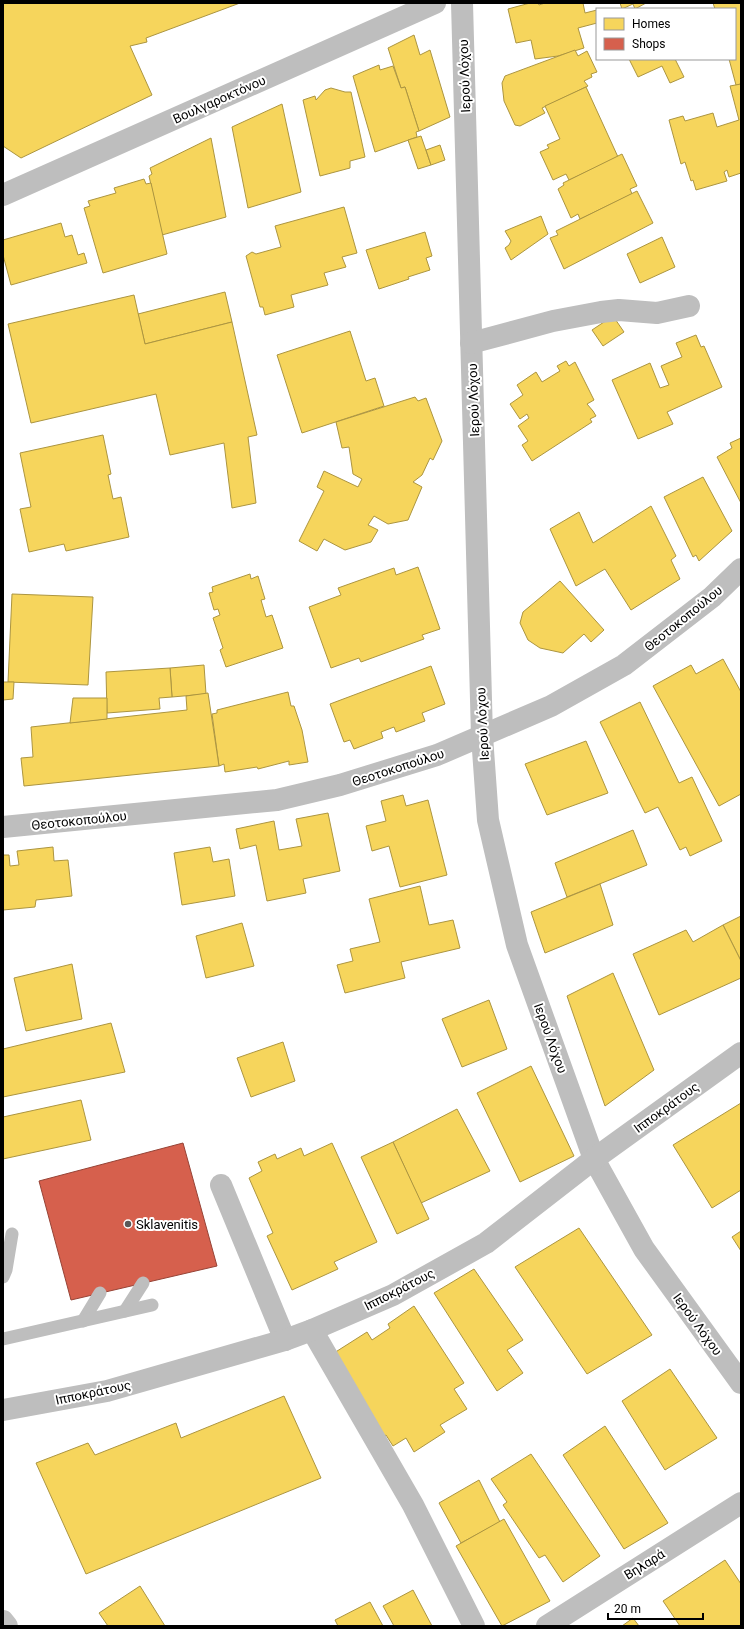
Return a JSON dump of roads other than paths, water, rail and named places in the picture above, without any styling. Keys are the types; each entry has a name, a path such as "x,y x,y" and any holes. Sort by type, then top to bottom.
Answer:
{"main road":[{"path":"3,1621 7,1626"}],"street":[{"name":"Βουλγαροκτόνου","path":"3,195 435,3"},
{"name":"Ιερού Λόχου","path":"462,3 482,736 488,820 516,945 594,1158 644,1249 741,1383"},
{"path":"471,343 553,321 601,312 619,310 657,313 689,306"},
{"name":"Θεοτοκοπούλου","path":"3,827 277,800 340,785 430,758 551,706 624,665 712,597 741,569"},
{"name":"Ιπποκράτους","path":"3,1410 107,1391 285,1340 393,1295 486,1243 594,1158 741,1053"},
{"path":"221,1185 285,1340"},
{"path":"312,1330 410,1499 474,1626"},
{"name":"Βηλαρά","path":"547,1626 741,1503"}],"lane":[{"path":"3,1277 6,1270 12,1234"},
{"path":"125,1311 143,1283"},
{"path":"83,1321 100,1293"},
{"path":"3,1339 152,1305"}],"place":[{"name":"Sklavenitis","path":"128,1224"}]}
